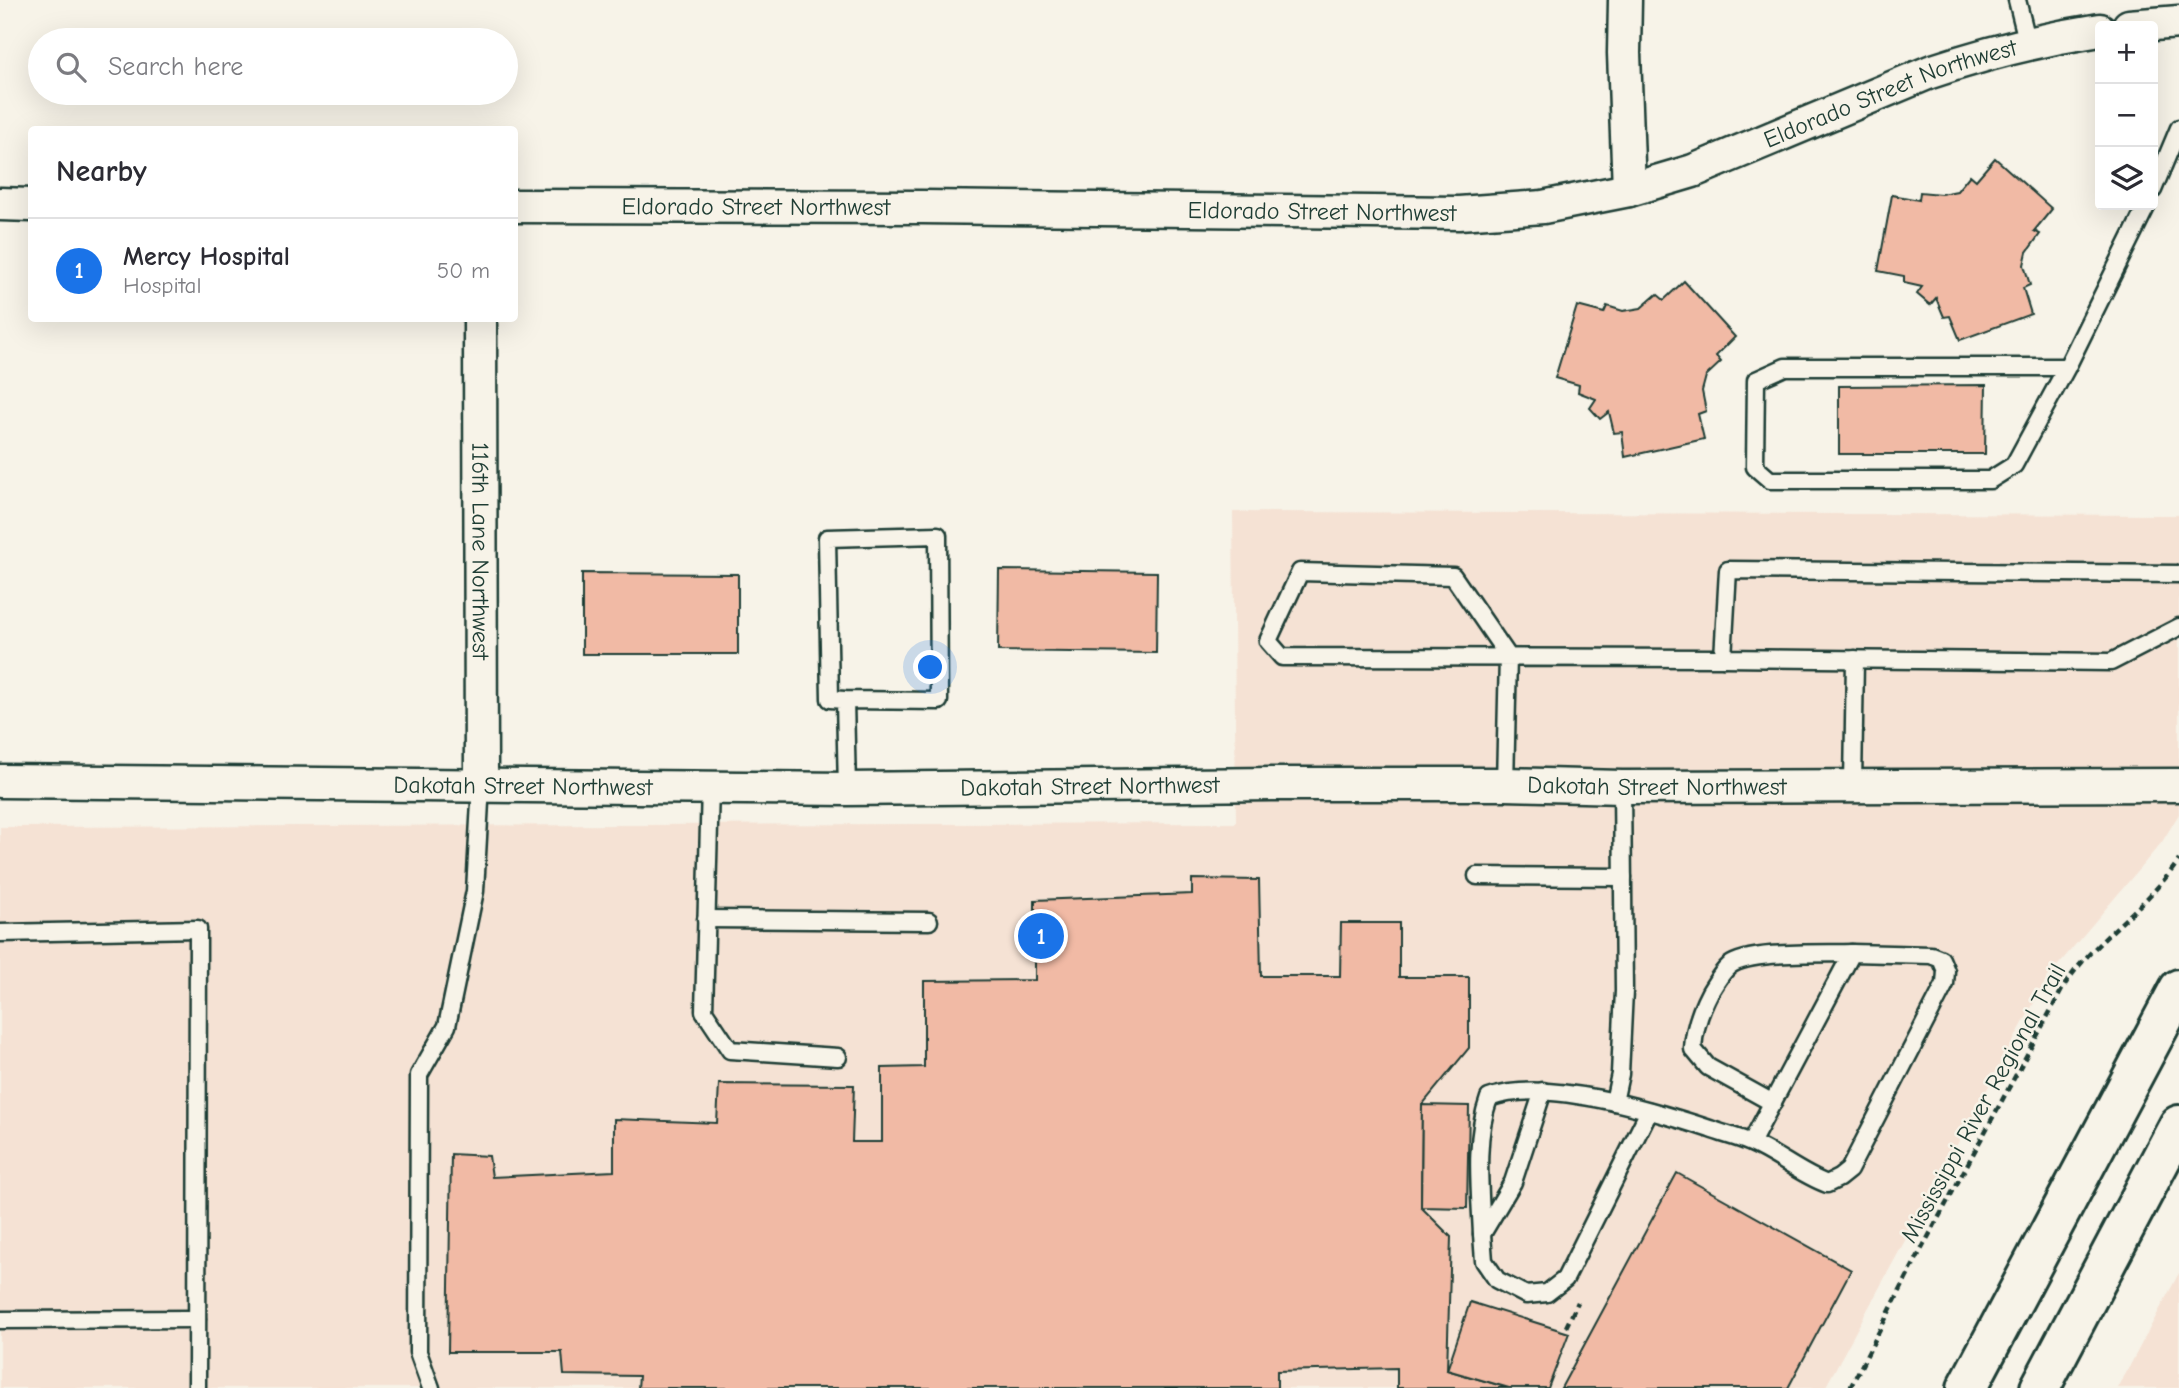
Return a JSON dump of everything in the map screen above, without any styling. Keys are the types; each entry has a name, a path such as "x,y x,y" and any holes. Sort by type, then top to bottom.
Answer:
{"main road":[{"path":"1967,1388 2179,989"},
{"path":"2040,1388 2179,1125"}],"street":[{"path":"1625,0 1624,53 1629,190"},
{"path":"2158,24 2179,22"},
{"name":"Eldorado Street Northwest","path":"518,206 1459,213 1543,208 1629,190 1693,172 1930,72 2028,44 2095,31"},
{"path":"0,204 28,205"},
{"name":"116th Lane Northwest","path":"481,322 481,784"},
{"name":"Dakotah Street Northwest","path":"0,780 847,789 1505,784 1622,787 2179,785"}],"lane":[{"path":"2017,0 2028,44"},
{"path":"2158,178 2179,128"},
{"path":"2067,367 1785,367 1756,380 1755,467 1770,480 1990,480 2014,465 2067,367 2145,210"},
{"path":"938,535 939,701 845,700 830,699 827,538 938,535"},
{"path":"1723,658 1728,570 2179,574"},
{"path":"1505,784 1508,656 1453,576 1300,572 1268,641 1282,656 1508,656 2111,662 2179,627"},
{"path":"1853,785 1855,659"},
{"path":"845,700 847,789"},
{"path":"431,1388 418,1352 419,1075 447,1026 475,891 481,784"},
{"path":"710,787 704,1011 730,1050 838,1057"},
{"path":"1615,1102 1622,1039 1622,787"},
{"path":"1477,876 1623,877"},
{"path":"706,919 929,922"},
{"path":"0,933 198,929 197,1388"},
{"path":"1649,1111 1565,1279 1547,1293 1526,1295 1496,1280 1484,1261 1482,1234 1481,1134 1483,1113 1489,1098 1501,1093 1543,1091 1615,1102 1649,1111 1751,1143 1827,1184 1849,1170 1945,984 1947,971 1941,959 1931,955 1852,953 1754,956 1730,965 1716,981 1702,1007 1694,1032 1693,1049 1708,1067 1773,1103"},
{"path":"1751,1143 1852,953"},
{"path":"1482,1234 1513,1182 1543,1091"},
{"path":"0,1320 197,1319"}],"path":[{"name":"Mississippi River Regional Trail","path":"1850,1388 1920,1252 2064,986 2077,967 2150,895 2179,860"}],"shaded area":[{"path":"1233,512 2179,515 2179,814 2162,842 2048,977 1825,1388 0,1388 0,827 1236,823"},
{"path":"2179,1273 2179,1388 2118,1388"}],"building":[{"path":"1995,158 2052,209 2034,231 2040,234 2027,252 2024,265 2030,285 2023,288 2031,314 1960,340 1950,316 1944,317 1936,298 1930,305 1917,294 1922,287 1904,283 1904,276 1878,271 1892,195 1919,200 1920,192 1941,194 1957,191 1970,175 1976,180"},
{"path":"1684,281 1735,337 1716,356 1721,362 1706,376 1702,391 1706,411 1698,414 1704,439 1625,457 1622,432 1614,433 1609,412 1600,419 1590,408 1596,399 1578,392 1579,385 1555,378 1577,306 1604,313 1607,306 1623,311 1641,308 1657,294 1664,300"},
{"path":"1986,385 1985,454 1839,454 1839,386"},
{"path":"999,570 1157,572 1156,653 998,651"},
{"path":"582,573 738,574 738,654 582,654"},
{"path":"1192,879 1259,880 1261,976 1340,976 1341,923 1399,923 1399,977 1469,977 1469,1048 1422,1105 1421,1207 1451,1237 1447,1370 1509,1388 1397,1388 1397,1368 1277,1371 1277,1388 638,1388 639,1376 564,1375 562,1352 448,1352 451,1154 489,1156 492,1177 614,1171 614,1119 717,1123 719,1084 854,1085 852,1142 882,1142 882,1068 924,1067 924,981 1035,980 1035,900 1192,894"},
{"path":"1422,1105 1469,1106 1467,1208 1421,1207"},
{"path":"1677,1173 1851,1270 1788,1388 1561,1388"},
{"path":"1470,1302 1569,1333 1548,1388 1509,1388 1447,1370"}],"place":[{"name":"Mercy Hospital","path":"1041,936"}]}
